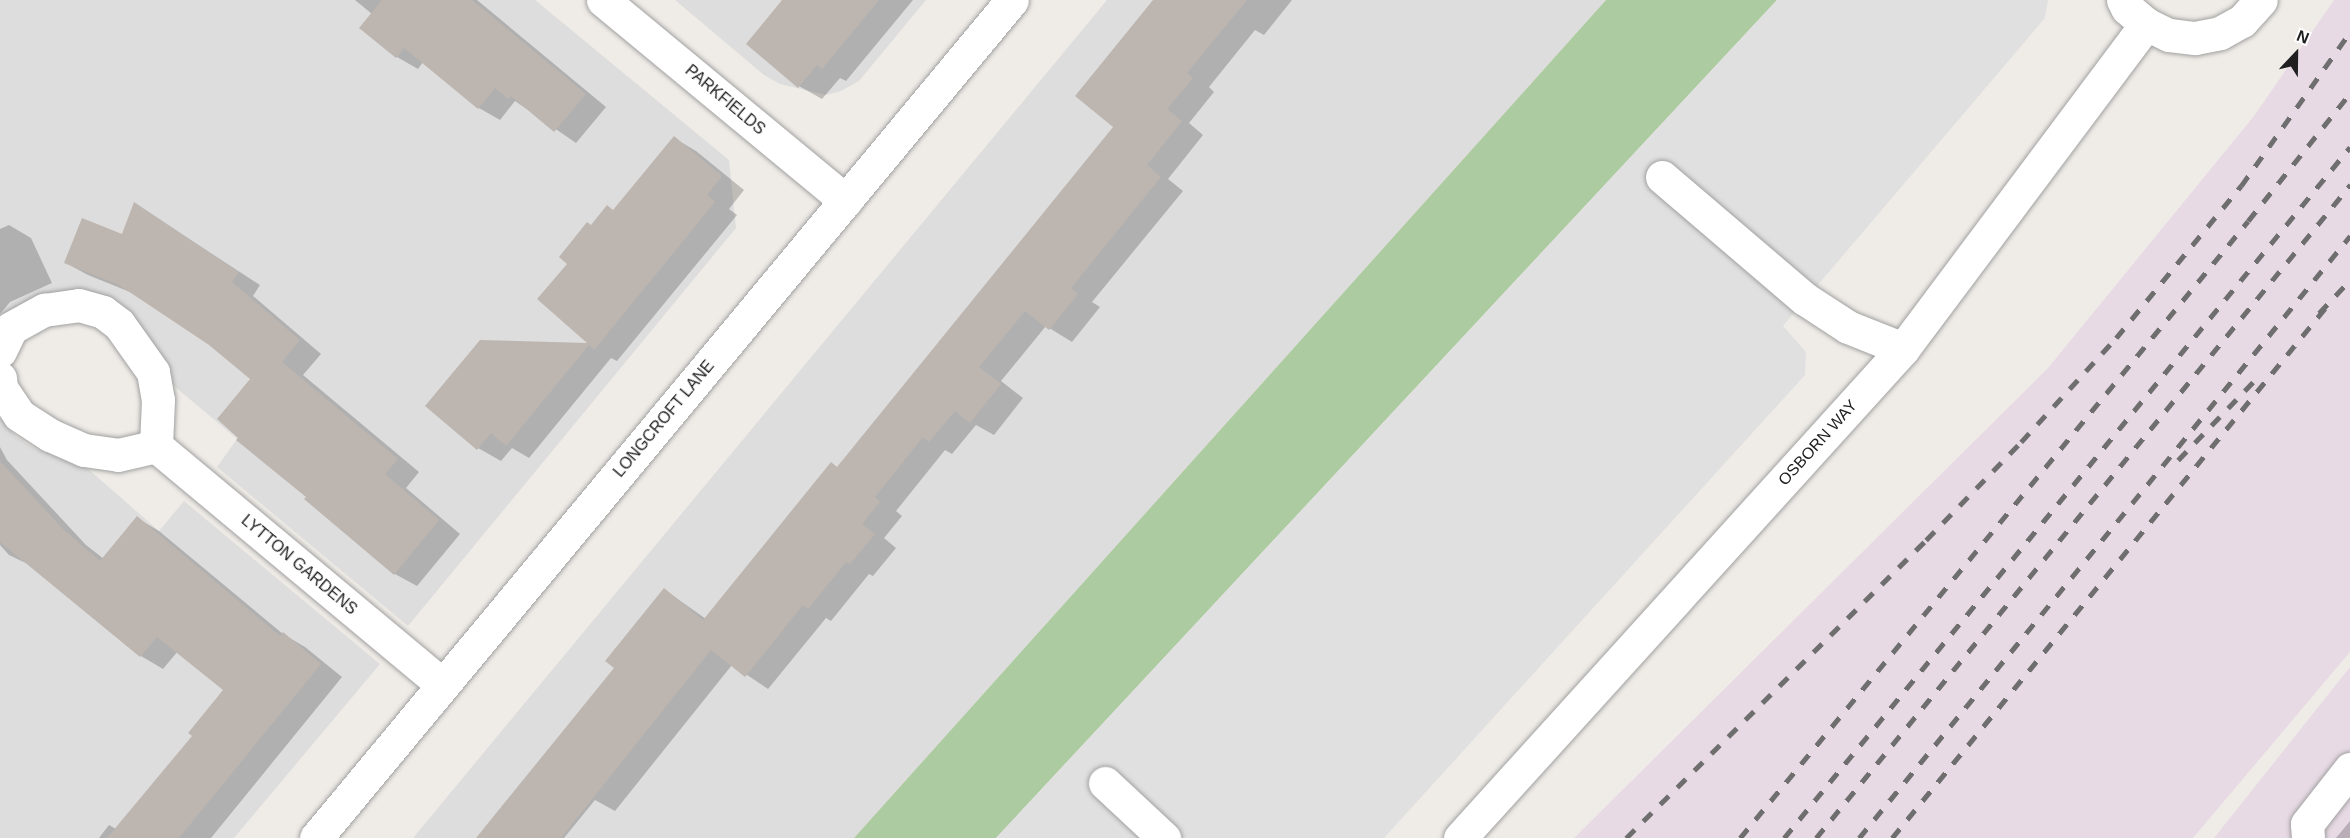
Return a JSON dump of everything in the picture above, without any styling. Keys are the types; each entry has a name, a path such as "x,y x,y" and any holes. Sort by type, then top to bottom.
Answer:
{"street":[{"name":"PARKFIELDS","path":"603,0 846,201"},
{"name":"LONGCROFT LANE","path":"316,838 1012,0"},
{"path":"2123,0 2127,8 2146,24 2169,35 2195,38 2212,35 2242,21 2261,0"},
{"name":"OSBORN WAY","path":"1460,838 1903,349 2146,24"},
{"path":"1662,177 1805,299 1848,327 1903,349"},
{"path":"0,351 11,328 44,310 79,305 104,312 119,324 153,372 158,400 156,446 118,454 84,450 50,435 19,414 1,388 0,378"},
{"name":"LYTTON GARDENS","path":"156,446 443,685"},
{"path":"2308,838 2307,824 2350,769"},
{"path":"1105,783 1164,838"}],"shaded area":[{"path":"0,0 535,0 729,160 736,228 408,626 217,467 237,439 160,374 117,316 0,332"},
{"path":"675,0 926,0 859,81 841,91 826,95 780,84 764,75"},
{"path":"1107,0 1606,0 854,838 413,838"},
{"path":"1777,0 2048,0 2045,18 1783,326 1806,352 1805,375 1384,838 996,838"},
{"path":"2334,0 2350,0 2350,652 2193,838 1574,838 2048,368 2254,116"},
{"path":"0,418 15,436 34,448 87,468 159,531 184,501 380,664 234,838 0,838"},
{"path":"2350,667 2350,838 2214,838"}],"green space":[{"path":"1606,0 1777,0 996,838 854,838"}],"building":[{"path":"382,0 472,0 586,94 554,132 511,96 508,99 495,88 478,109 404,48 396,58 359,28"},
{"path":"782,0 879,0 822,69 817,65 798,88 746,44"},
{"path":"1153,0 1247,0 1187,73 1193,78 1167,109 1182,121 1147,165 1161,177 1071,288 1078,294 1049,330 1025,311 979,367 1001,384 970,423 955,411 929,442 923,437 875,497 880,502 862,524 875,534 850,564 846,562 808,609 803,605 745,677 711,650 561,838 476,838 614,668 605,661 664,588 703,620 831,462 837,467 1113,127 1075,96"},
{"path":"674,136 722,176 707,195 715,202 594,350 589,345 506,446 491,433 477,450 425,406 480,340 587,343 537,299 567,264 559,257 587,222 591,225 607,205 613,210"},
{"path":"134,202 239,272 232,282 300,340 282,362 398,459 385,474 439,520 394,575 304,499 306,497 236,440 238,438 217,419 250,379 209,345 119,285 64,263 82,218 122,234"},
{"path":"0,461 64,530 100,561 137,516 280,636 283,632 321,664 179,838 107,838 192,736 188,733 223,690 157,637 140,657 0,542"}],"railway":[{"path":"1626,838 1926,540 2021,442 2116,338 2241,186 2350,32"},
{"path":"1740,838 2248,221 2350,93"},
{"path":"1784,838 2350,147"},
{"path":"1816,838 2350,185"},
{"path":"1859,838 2350,236"},
{"path":"2319,313 2350,280"},
{"path":"1892,838 2326,307"},
{"path":"2178,460 2257,378"}]}
